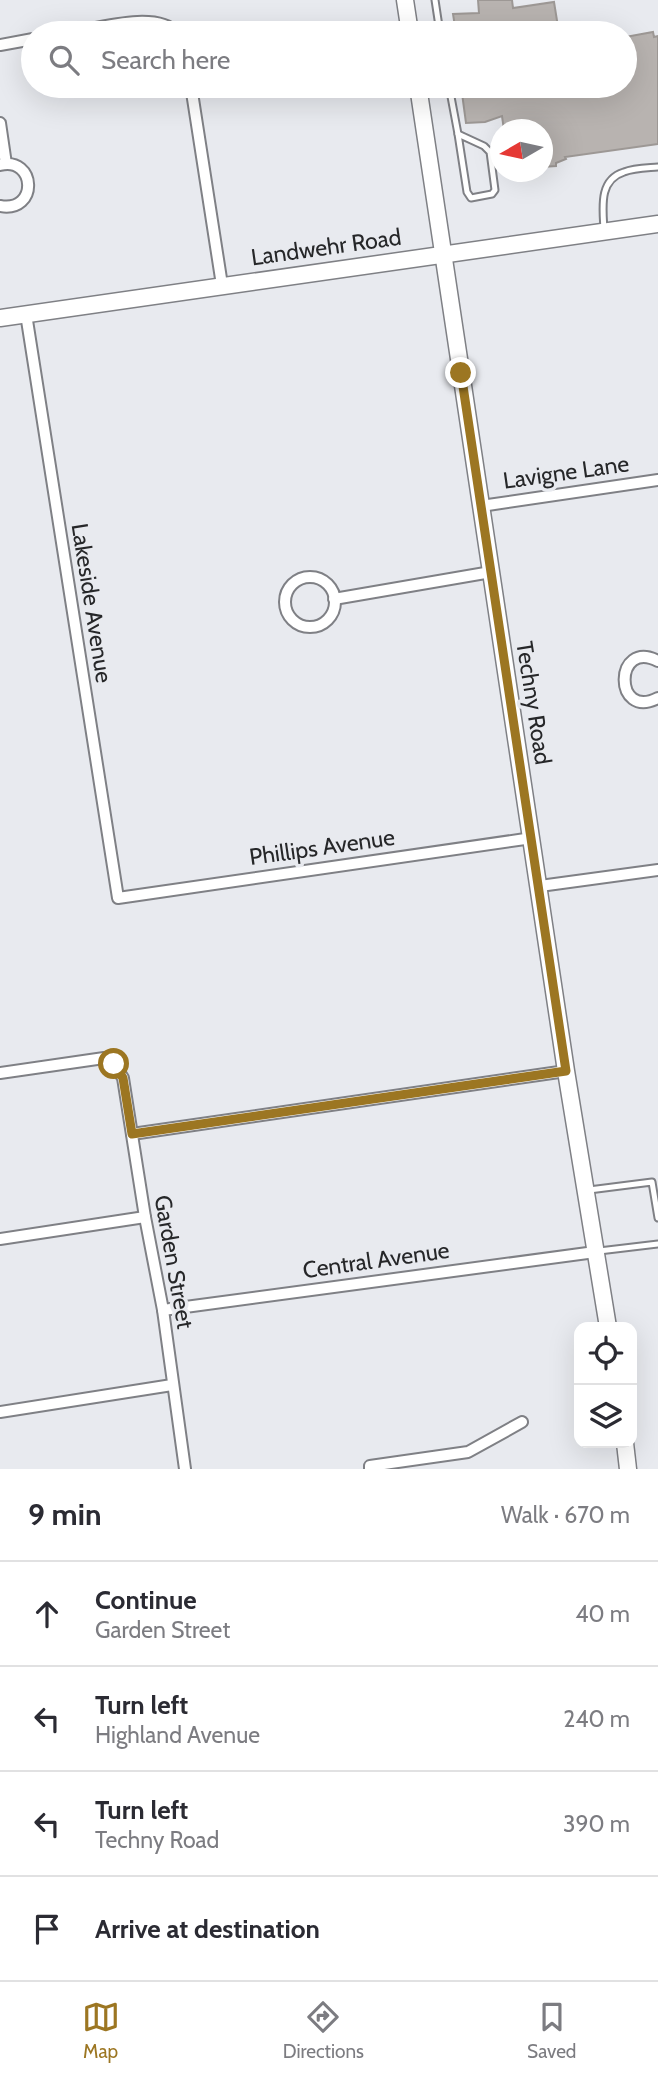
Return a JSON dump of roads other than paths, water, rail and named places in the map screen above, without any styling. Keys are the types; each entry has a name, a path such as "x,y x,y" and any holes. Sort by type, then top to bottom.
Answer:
{"main road":[{"path":"405,0 408,21"},
{"name":"Techny Road","path":"420,98 566,1071 607,1322"},
{"name":"Landwehr Road","path":"0,318 658,223"},
{"path":"626,1448 628,1469"}],"street":[{"path":"0,45 21,41"},
{"path":"193,98 222,285"},
{"path":"0,123 3,165 14,165 23,171 28,190 23,200 17,204 0,206"},
{"name":"Lakeside Avenue","path":"26,314 118,898"},
{"name":"Lavigne Lane","path":"481,506 658,480"},
{"path":"334,599 491,572"},
{"path":"309,577 321,579 326,583 334,599 330,617 314,626 296,622 286,606 286,594 293,584 309,577"},
{"path":"658,661 647,657 633,661 623,680 628,694 637,700 648,702 658,698"},
{"name":"Phillips Avenue","path":"118,898 532,838"},
{"path":"540,886 658,870"},
{"name":"Garden Street","path":"0,1073 104,1058 114,1064 123,1078 163,1310 185,1469"},
{"path":"132,1134 566,1071"},
{"path":"0,1239 145,1217"},
{"name":"Central Avenue","path":"163,1310 595,1252"},
{"path":"0,1412 172,1385"},
{"path":"370,1469 370,1466 468,1452 522,1422"}],"lane":[{"path":"435,0 438,21"},
{"path":"451,98 467,192 471,198 492,194 495,190 490,152 484,146 458,134"},
{"path":"604,231 603,195 612,179 623,172 658,167"},
{"path":"586,1191 652,1182 658,1218"},
{"path":"595,1252 658,1244"}]}
